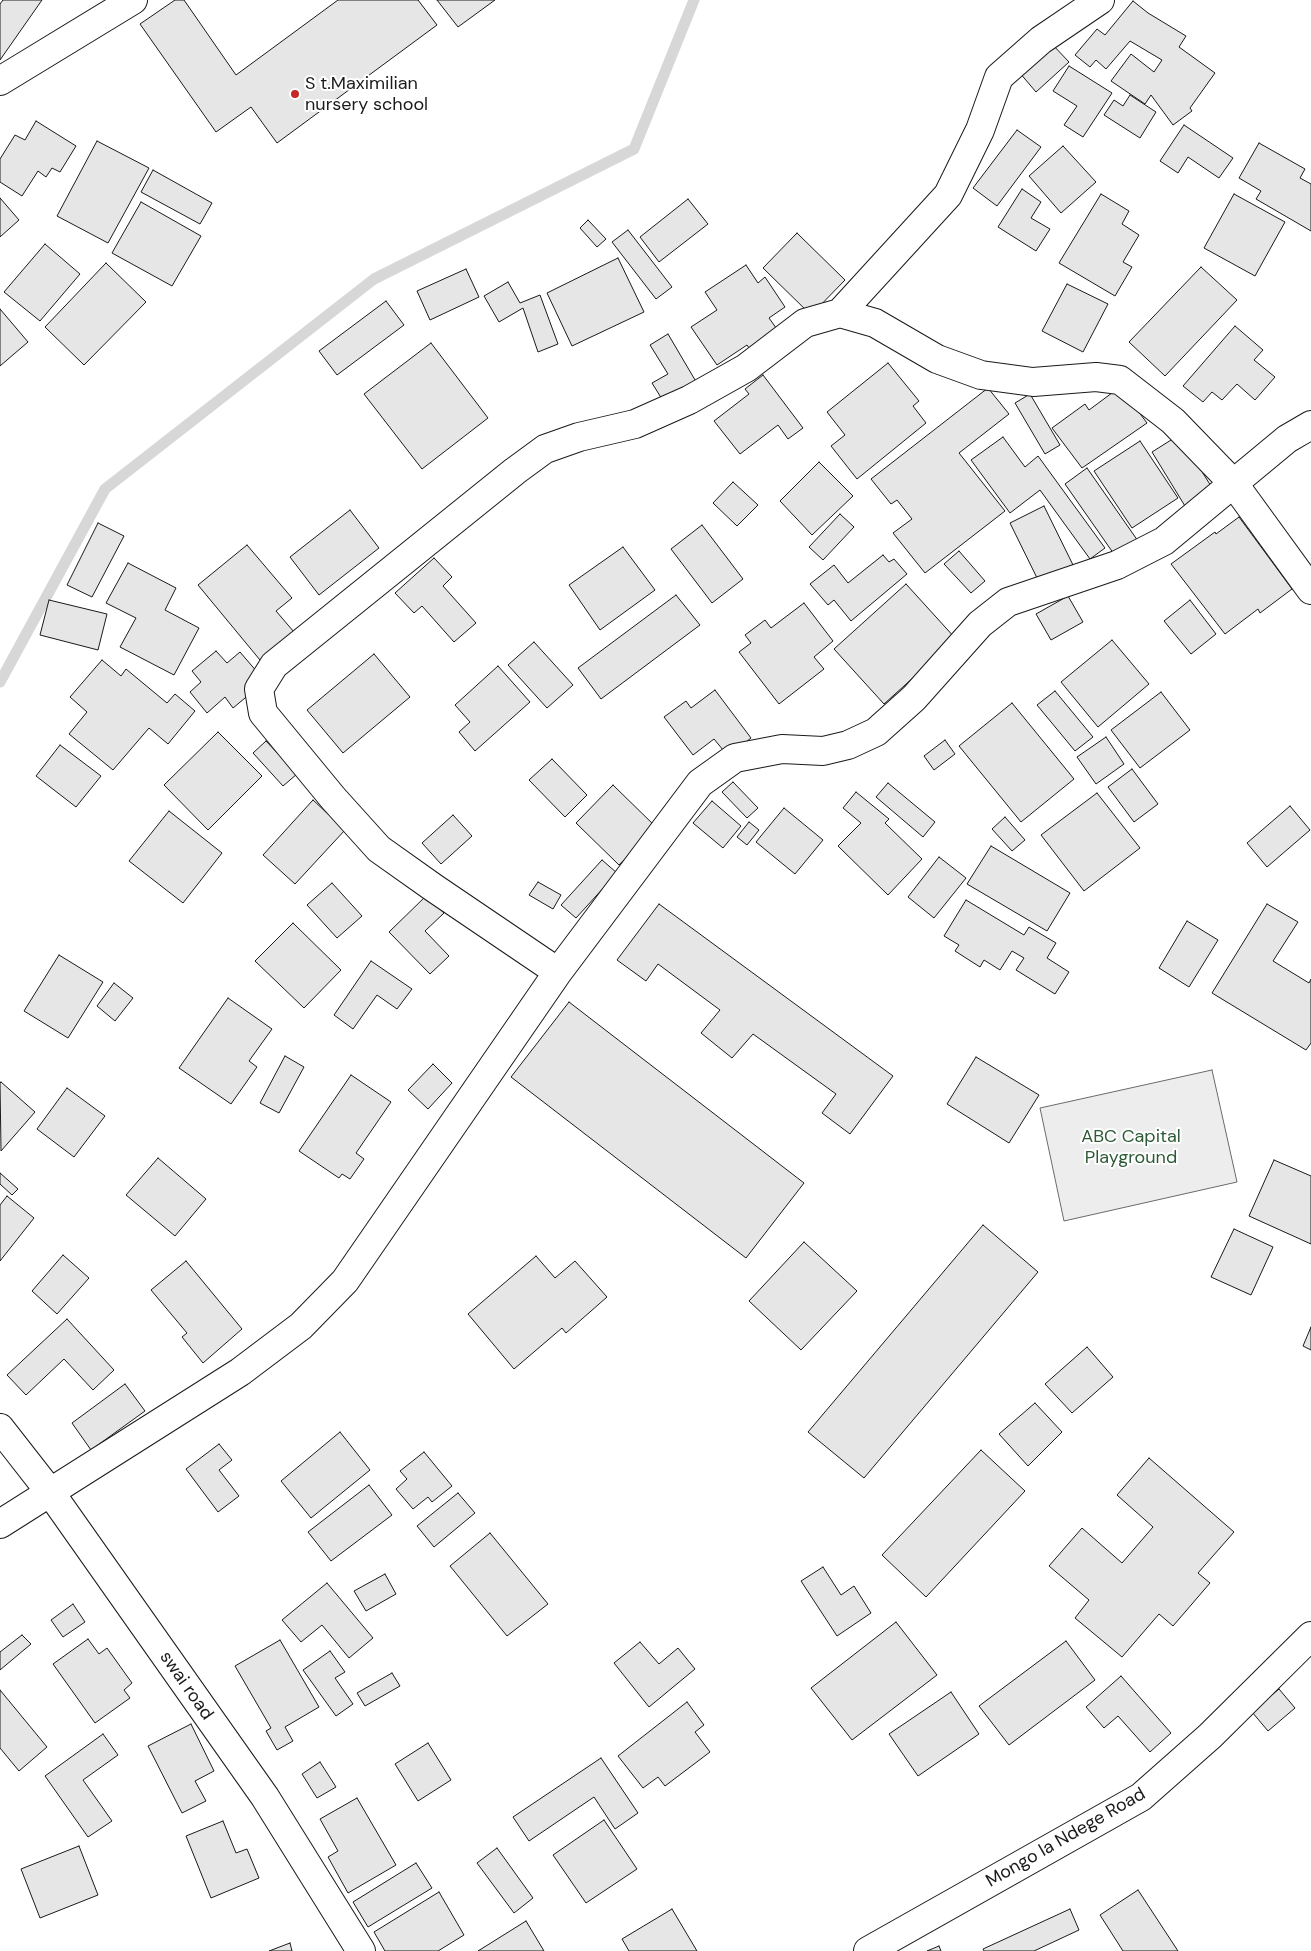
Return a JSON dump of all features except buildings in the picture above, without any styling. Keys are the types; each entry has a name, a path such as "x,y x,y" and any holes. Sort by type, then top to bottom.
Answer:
{"street":[{"path":"0,81 133,0"},
{"path":"558,972 378,849 332,798 263,713 259,689 274,665 514,471 545,449 579,437 635,424 689,400 746,368 805,323 840,313 948,195 980,130 999,77 1041,40 1100,0"},
{"path":"840,313 875,323 937,359 981,375 1033,382 1096,377 1120,380 1173,422 1234,484 1311,590"},
{"path":"0,1524 240,1372 300,1326 344,1281 558,972 700,783 735,758 782,749 823,751 848,746 876,732 914,698 980,624 1008,602 1117,565 1164,542 1287,439 1311,425"},
{"name":"swai road","path":"0,1428 50,1492 265,1797 360,1951"},
{"name":"Mongo la Ndege Road","path":"868,1951 1141,1798 1210,1736 1311,1636"}],"green space":[{"name":"ABC Capital Playground","path":"1212,1070 1237,1182 1064,1221 1040,1108"}],"waterway":[{"path":"0,682 105,489 374,279 634,149 694,0"}],"place":[{"name":"S t.Maximilian nursery school","path":"295,94"}]}
